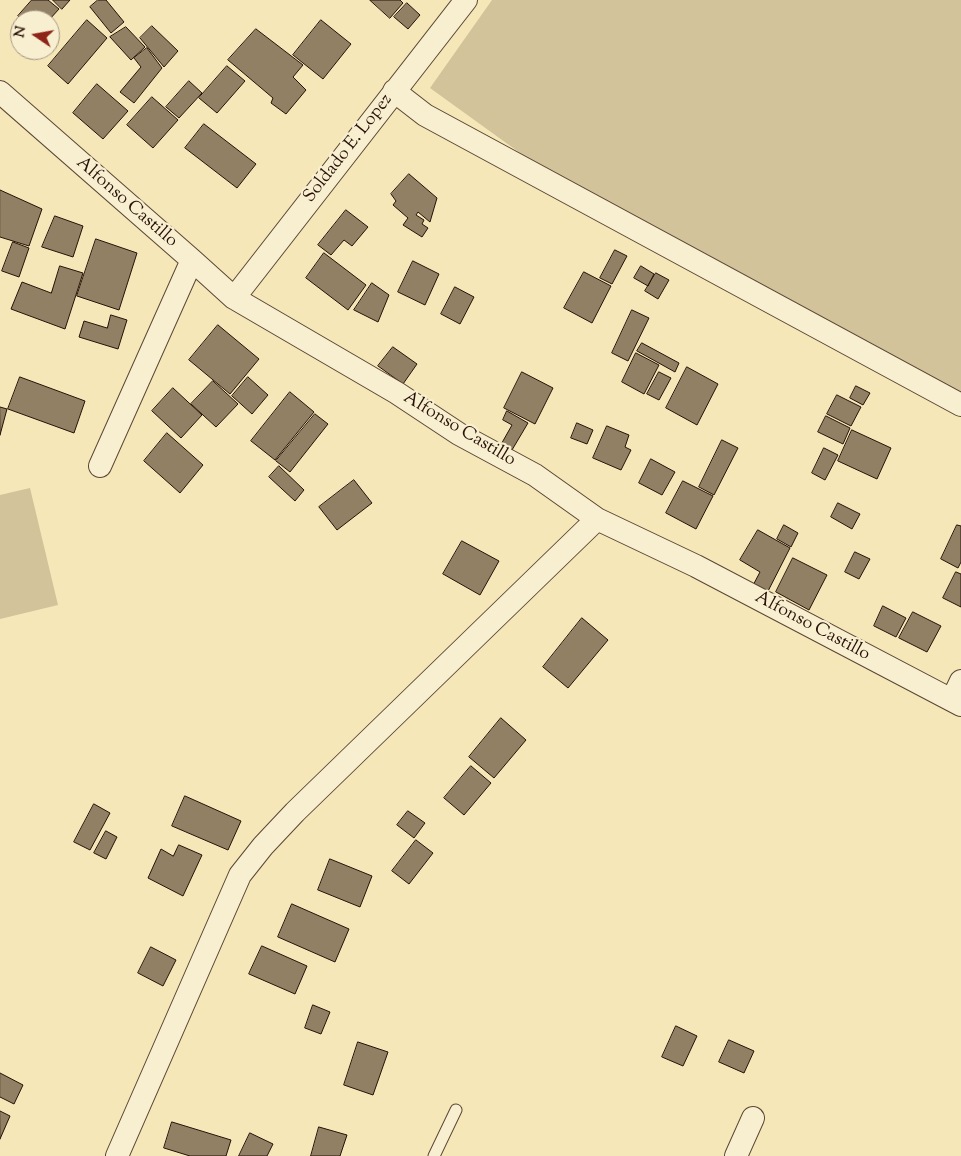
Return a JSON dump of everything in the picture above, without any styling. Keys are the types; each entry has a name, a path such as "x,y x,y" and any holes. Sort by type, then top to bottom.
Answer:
{"street":[{"name":"Soldado E. Lopez","path":"234,298 466,0"},
{"path":"394,91 425,115 961,405"},
{"name":"Alfonso Castillo","path":"0,92 234,298 397,393 459,434 534,475 597,518 958,695"},
{"path":"100,466 192,260"},
{"path":"117,1156 240,875 263,846 295,812 597,518"},
{"path":"736,1156 753,1118"}],"lane":[{"path":"434,1156 456,1110"}],"shaded area":[{"path":"492,0 961,0 961,391 527,158 430,88"},
{"path":"30,488 58,605 0,619 0,495"}],"building":[{"path":"32,0 48,0 59,9 58,10 23,10"},
{"path":"53,0 70,0 62,9"},
{"path":"98,0 106,0 124,22 111,33 90,7"},
{"path":"370,0 400,0 403,3 390,18"},
{"path":"407,3 420,15 408,29 394,17"},
{"path":"87,20 107,38 68,84 48,66 53,60 60,60 60,52"},
{"path":"321,20 351,44 323,79 293,55"},
{"path":"152,26 178,51 164,67 140,38"},
{"path":"126,27 145,47 131,60 110,37"},
{"path":"256,29 303,65 293,77 306,90 286,114 271,103 273,98 228,60"},
{"path":"147,48 162,68 134,103 120,92 141,67 134,58"},
{"path":"227,66 245,81 217,113 199,98"},
{"path":"189,81 202,93 179,118 166,107"},
{"path":"97,84 128,111 103,139 73,113"},
{"path":"152,97 178,120 153,148 127,125"},
{"path":"204,124 256,164 237,188 185,148"},
{"path":"409,174 437,198 430,222 418,212 416,215 424,220 422,224 428,228 422,237 403,225 408,218 393,205 396,201 391,194"},
{"path":"0,190 42,209 29,246 0,237"},
{"path":"346,210 368,227 352,246 344,240 331,255 318,245"},
{"path":"55,216 83,226 73,257 42,247"},
{"path":"96,239 137,253 119,310 77,296"},
{"path":"13,242 29,248 19,277 2,271"},
{"path":"615,250 627,256 612,284 600,278"},
{"path":"324,253 366,285 348,310 306,278"},
{"path":"413,261 439,274 425,305 398,292"},
{"path":"60,266 83,273 65,329 11,309 22,282 51,293"},
{"path":"641,266 654,274 648,286 634,278"},
{"path":"584,272 611,286 592,323 564,308"},
{"path":"656,273 669,280 658,299 645,291"},
{"path":"372,283 389,295 378,322 354,310"},
{"path":"455,287 474,297 460,324 441,314"},
{"path":"632,310 649,318 628,361 612,353"},
{"path":"111,315 127,320 118,349 79,337 84,321 107,328"},
{"path":"218,325 259,359 230,394 189,360"},
{"path":"642,343 679,363 675,372 637,351"},
{"path":"393,347 417,364 403,384 378,366"},
{"path":"636,353 659,365 644,394 622,382"},
{"path":"687,367 718,384 697,425 666,408"},
{"path":"522,372 553,388 535,424 504,408"},
{"path":"659,372 671,378 659,400 647,394"},
{"path":"20,377 85,401 74,433 8,409"},
{"path":"248,377 268,395 252,414 232,396"},
{"path":"213,381 238,404 216,427 191,404"},
{"path":"856,386 870,393 863,405 850,398"},
{"path":"173,388 202,415 181,438 152,411"},
{"path":"290,392 314,412 275,460 251,441"},
{"path":"837,395 861,407 851,426 827,414"},
{"path":"0,407 7,409 0,435"},
{"path":"507,411 528,423 509,455 499,448 512,425 503,420"},
{"path":"315,414 328,424 290,472 276,461"},
{"path":"826,416 850,428 843,444 818,432"},
{"path":"577,423 593,430 587,444 571,438"},
{"path":"607,426 629,435 625,447 631,450 621,470 593,458"},
{"path":"852,430 891,448 877,479 838,461"},
{"path":"167,433 203,465 180,493 144,461"},
{"path":"722,440 738,448 714,495 699,487"},
{"path":"824,448 838,455 825,480 812,473"},
{"path":"651,459 675,472 662,495 639,483"},
{"path":"279,466 304,490 295,501 269,477"},
{"path":"354,480 372,503 337,530 319,507"},
{"path":"683,481 713,496 696,529 666,513"},
{"path":"838,503 860,514 852,529 831,517"},
{"path":"784,525 798,533 791,547 777,539"},
{"path":"957,525 961,526 961,562 958,568 941,559"},
{"path":"758,530 790,548 764,599 750,591 760,572 740,560"},
{"path":"462,541 499,561 480,595 443,574"},
{"path":"855,552 870,559 859,579 845,572"},
{"path":"793,558 827,575 809,610 776,592"},
{"path":"956,572 961,574 961,607 943,598"},
{"path":"883,606 906,618 896,637 874,626"},
{"path":"913,612 941,626 927,652 899,638"},
{"path":"582,618 608,640 568,688 543,667"},
{"path":"501,718 526,740 494,778 469,757"},
{"path":"471,766 491,783 464,815 444,798"},
{"path":"185,796 241,821 228,850 172,826"},
{"path":"94,804 110,813 90,850 74,842"},
{"path":"408,811 425,823 414,838 397,825"},
{"path":"106,831 117,837 106,859 94,853"},
{"path":"416,840 433,853 409,884 392,871"},
{"path":"179,845 202,855 183,896 148,878 161,849 173,856"},
{"path":"330,859 372,876 360,907 318,890"},
{"path":"292,904 349,929 335,962 278,937"},
{"path":"262,946 307,966 295,994 249,974"},
{"path":"151,947 176,960 163,986 138,973"},
{"path":"313,1005 330,1012 321,1034 305,1028"},
{"path":"676,1026 697,1036 683,1066 662,1057"},
{"path":"729,1040 754,1051 744,1073 719,1062"},
{"path":"358,1042 388,1052 373,1095 344,1085"},
{"path":"0,1073 23,1085 14,1104 0,1097"},
{"path":"0,1111 10,1116 0,1139"},
{"path":"172,1122 231,1140 226,1156 190,1156 164,1148"},
{"path":"319,1127 347,1135 340,1156 311,1156"},
{"path":"250,1133 273,1144 267,1156 239,1156"}]}
